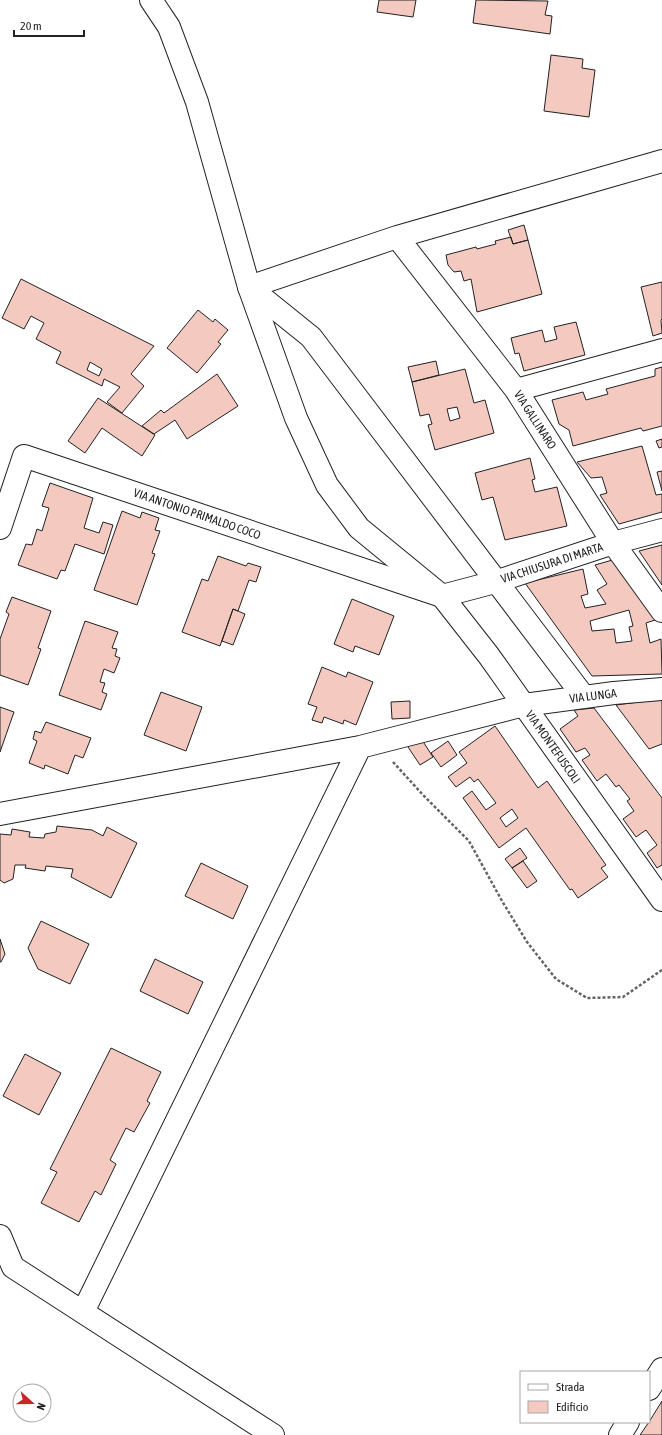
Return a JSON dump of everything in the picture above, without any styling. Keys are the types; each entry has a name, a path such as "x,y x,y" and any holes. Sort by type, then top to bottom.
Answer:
{"street":[{"name":"VIA MONTEFUSCOLI","path":"151,0 169,27 197,102 249,287 296,418 327,486 359,528 442,596 489,656 662,900"},
{"path":"249,287 397,237 662,161"},
{"name":"VIA GALLINARO","path":"397,237 516,390 613,543 662,610"},
{"path":"249,287 311,337 495,582 584,697"},
{"path":"516,390 662,350"},
{"name":"VIA ANTONIO PRIMALDO COCO","path":"0,528 24,456 442,596"},
{"name":"VIA CHIUSURA DI MARTA","path":"442,596 495,582 613,543 662,530"},
{"name":"VIA LUNGA","path":"0,814 360,747 524,706 584,697 662,689"},
{"path":"83,1312 360,747"},
{"path":"0,1236 13,1267 272,1435"},
{"path":"650,1387 662,1369"},
{"path":"620,1435 627,1423"}],"path":[{"path":"393,761 424,796 469,841 502,901 527,942 556,979 587,998 623,996 662,970"}],"building":[{"path":"379,0 416,0 413,17 377,12"},
{"path":"476,0 548,1 545,15 552,16 550,34 473,23"},
{"path":"551,55 583,59 582,68 595,70 589,117 544,111"},
{"path":"524,225 528,240 513,244 508,230"},
{"path":"511,237 513,244 528,240 542,294 477,312 471,279 464,281 461,271 454,272 448,265 446,255 476,247 477,249 496,244 495,241"},
{"path":"21,279 154,346 131,374 144,386 122,413 107,402 120,387 104,379 102,386 56,363 61,352 36,339 44,323 31,316 24,329 2,318","holes":["90,362 102,369 99,376 87,370"]},
{"path":"662,282 662,333 653,336 641,287"},
{"path":"198,310 213,322 215,319 228,330 218,342 221,344 197,373 167,348"},
{"path":"576,322 585,355 524,371 519,353 515,354 511,338 542,330 545,342 557,339 554,327"},
{"path":"436,361 439,375 412,382 408,367"},
{"path":"662,367 662,426 643,431 641,428 573,446 569,430 559,424 552,400 583,392 586,400 608,394 606,389 655,376 655,369"},
{"path":"465,369 474,403 485,400 494,433 435,450 428,425 432,424 429,414 420,416 412,382","holes":["457,407 460,418 450,421 447,409"]},
{"path":"217,374 238,406 187,439 175,420 154,434 142,426 161,410 164,413"},
{"path":"98,398 155,435 142,456 102,428 85,453 68,441"},
{"path":"662,439 662,447 659,448 656,441"},
{"path":"642,446 656,495 662,494 662,512 619,524 600,495 607,493 602,477 591,478 577,462"},
{"path":"530,458 535,479 532,480 535,492 557,487 567,526 505,540 493,497 482,500 475,473"},
{"path":"662,471 662,491 657,472"},
{"path":"50,483 93,498 84,528 99,533 103,522 113,525 104,554 75,544 65,571 61,570 57,579 18,565 26,544 32,545 37,529 42,531 49,508 42,506"},
{"path":"122,511 140,518 142,512 159,518 155,530 160,531 152,553 155,554 137,605 94,590"},
{"path":"662,545 662,585 639,551"},
{"path":"218,556 246,566 248,563 261,567 256,582 249,580 238,611 233,609 220,646 182,632 202,579 208,581"},
{"path":"616,559 658,619 646,623 650,643 661,639 662,674 592,676 525,583 583,569 588,594 581,596 585,608 606,604 597,590 607,584 595,565","holes":["629,610 633,626 629,627 632,641 616,643 614,629 592,631 590,621"]},
{"path":"12,597 51,611 38,648 41,649 28,685 0,675 0,639 9,614 6,612"},
{"path":"352,599 394,616 379,655 355,646 353,652 334,644"},
{"path":"233,609 245,614 233,645 222,641"},
{"path":"85,621 118,632 112,648 117,649 115,656 120,658 114,673 104,669 100,682 105,683 102,692 107,694 101,710 59,695"},
{"path":"322,667 346,677 348,672 373,682 356,725 344,720 343,724 324,717 322,723 312,720 317,707 308,704"},
{"path":"161,692 202,707 186,751 144,735"},
{"path":"662,699 662,744 649,749 616,705"},
{"path":"410,701 410,718 392,719 391,702"},
{"path":"0,707 14,712 0,752"},
{"path":"594,708 662,798 662,865 657,868 647,853 657,845 646,830 636,837 623,819 634,811 627,801 630,799 619,785 616,787 606,774 597,781 582,760 590,755 585,748 576,752 560,729 578,716 574,710"},
{"path":"46,722 91,738 83,758 75,755 68,774 45,765 44,769 29,763 37,741 33,739 35,731 41,733"},
{"path":"495,726 538,788 547,781 606,865 601,868 608,877 578,898 572,889 570,890 526,828 499,848 463,798 472,791 486,810 496,803 478,779 474,782 470,777 456,787 448,777 467,763 459,752","holes":["512,809 518,818 506,827 500,818"]},
{"path":"422,740 433,757 420,765 406,744"},
{"path":"448,741 457,755 441,767 431,753"},
{"path":"57,826 92,830 103,836 107,827 137,843 111,898 71,877 73,869 46,866 45,871 25,868 26,865 15,865 13,879 4,883 0,880 0,834 11,835 12,829 30,832 29,837 44,838 45,834 56,832"},
{"path":"520,848 527,858 512,868 505,859"},
{"path":"523,861 537,881 527,888 512,868"},
{"path":"201,863 248,886 233,919 185,896"},
{"path":"41,921 89,944 70,984 38,969 28,948"},
{"path":"0,939 5,954 1,962 0,962"},
{"path":"155,959 203,982 188,1014 140,991"},
{"path":"111,1048 161,1072 147,1101 150,1103 134,1132 126,1128 110,1160 116,1164 101,1195 95,1191 79,1222 41,1203 57,1172 50,1169"},
{"path":"25,1054 61,1073 39,1115 3,1096"},
{"path":"662,1401 662,1435 640,1435 648,1423 650,1423 650,1420"}]}
